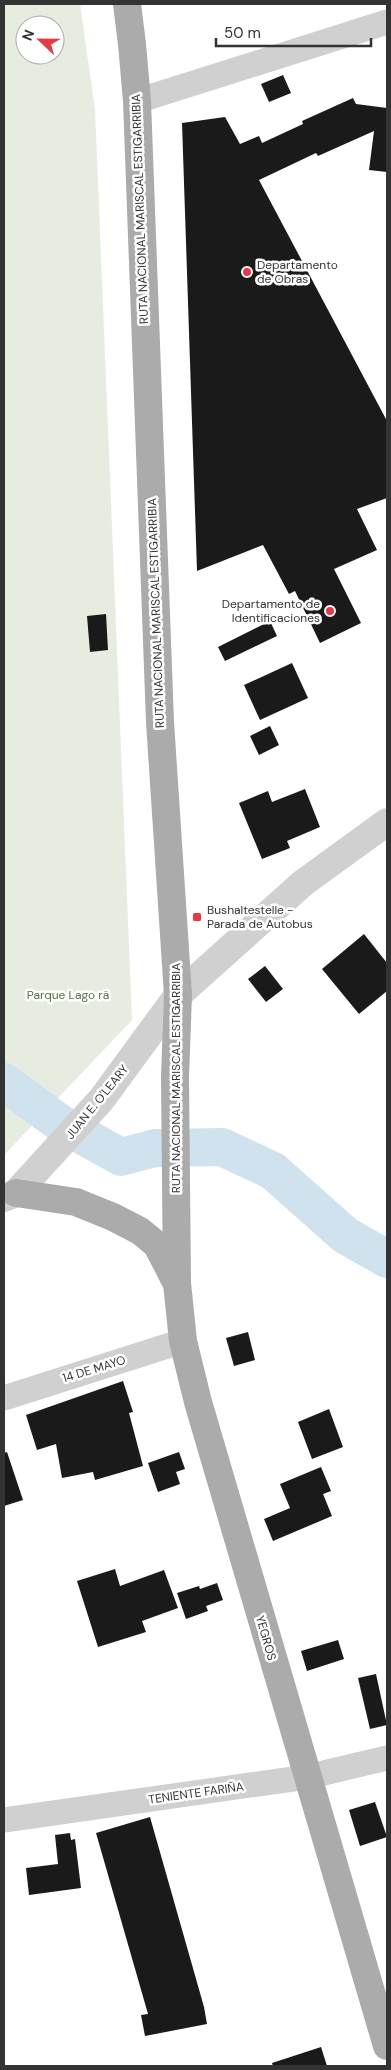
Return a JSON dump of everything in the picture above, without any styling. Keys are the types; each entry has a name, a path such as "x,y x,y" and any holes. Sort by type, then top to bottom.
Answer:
{"main road":[{"name":"RUTA NACIONAL MARISCAL ESTIGARRIBIA","path":"127,4 136,101 160,722 178,994 175,1077 177,1223"},
{"path":"10,1195 76,1202 113,1217 140,1231 157,1245 177,1283"},
{"name":"YEGROS","path":"177,1223 177,1283 184,1341 198,1402 387,2046"}],"street":[{"path":"136,101 387,22"},
{"name":"JUAN E. O'LEARY","path":"10,1195 53,1154 101,1100 178,994 303,883 387,822"},
{"name":"14 DE MAYO","path":"4,1398 184,1341"},
{"name":"TENIENTE FARIÑA","path":"4,1820 307,1777 387,1758"}],"green space":[{"name":"Parque Lago rã","path":"4,4 80,4 95,109 132,1020 4,1155"}],"building":[{"path":"283,75 291,93 269,102 261,84"},
{"name":"Departamento de Obras","path":"353,98 356,104 387,108 387,172 369,170 374,131 318,156 316,153 259,180 387,421 387,498 357,509 377,550 334,569 361,623 320,643 295,591 289,594 263,545 197,571 182,123 225,117 240,144 259,136 262,143 303,124 302,121"},
{"path":"106,614 108,650 90,652 87,616"},
{"path":"270,621 277,636 225,661 218,647"},
{"path":"292,663 308,698 260,720 244,685"},
{"path":"270,726 279,745 259,755 250,736"},
{"path":"305,789 320,827 287,841 290,848 262,859 239,803 268,791 272,802"},
{"path":"364,934 387,963 387,991 359,1014 322,969"},
{"path":"265,966 283,989 266,1002 248,979"},
{"path":"248,1332 255,1360 234,1366 226,1338"},
{"path":"123,1381 133,1412 129,1413 143,1466 95,1480 93,1472 62,1478 56,1444 37,1450 26,1415"},
{"path":"329,1409 343,1447 312,1459 298,1422"},
{"path":"7,1452 23,1500 4,1506 4,1453"},
{"path":"179,1452 185,1469 176,1472 180,1484 158,1492 148,1463"},
{"path":"321,1467 331,1491 323,1494 332,1516 273,1541 264,1519 290,1508 280,1484"},
{"path":"115,1569 120,1586 164,1570 178,1608 142,1621 146,1632 98,1647 77,1581"},
{"path":"217,1583 223,1600 206,1606 208,1611 186,1619 177,1593 199,1586 200,1589"},
{"path":"338,1640 344,1659 307,1671 301,1651"},
{"path":"376,1674 387,1725 370,1729 358,1678"},
{"path":"375,1802 387,1837 360,1846 349,1810"},
{"path":"150,1817 204,2007 207,2024 145,2036 141,2015 148,2014 96,1833"},
{"path":"70,1833 71,1840 75,1839 81,1888 29,1895 26,1868 58,1864 55,1835"},
{"path":"321,2047 327,2066 273,2066 272,2063"}],"waterway":[{"path":"4,1082 60,1123 121,1157 155,1148 222,1147 273,1171 345,1235 387,1259"}],"place":[{"name":"Departamento de Obras","path":"247,272"},
{"name":"Departamento de Identificaciones","path":"330,611"},
{"name":"Bushaltestelle - Parada de Autobus","path":"197,917"}]}
